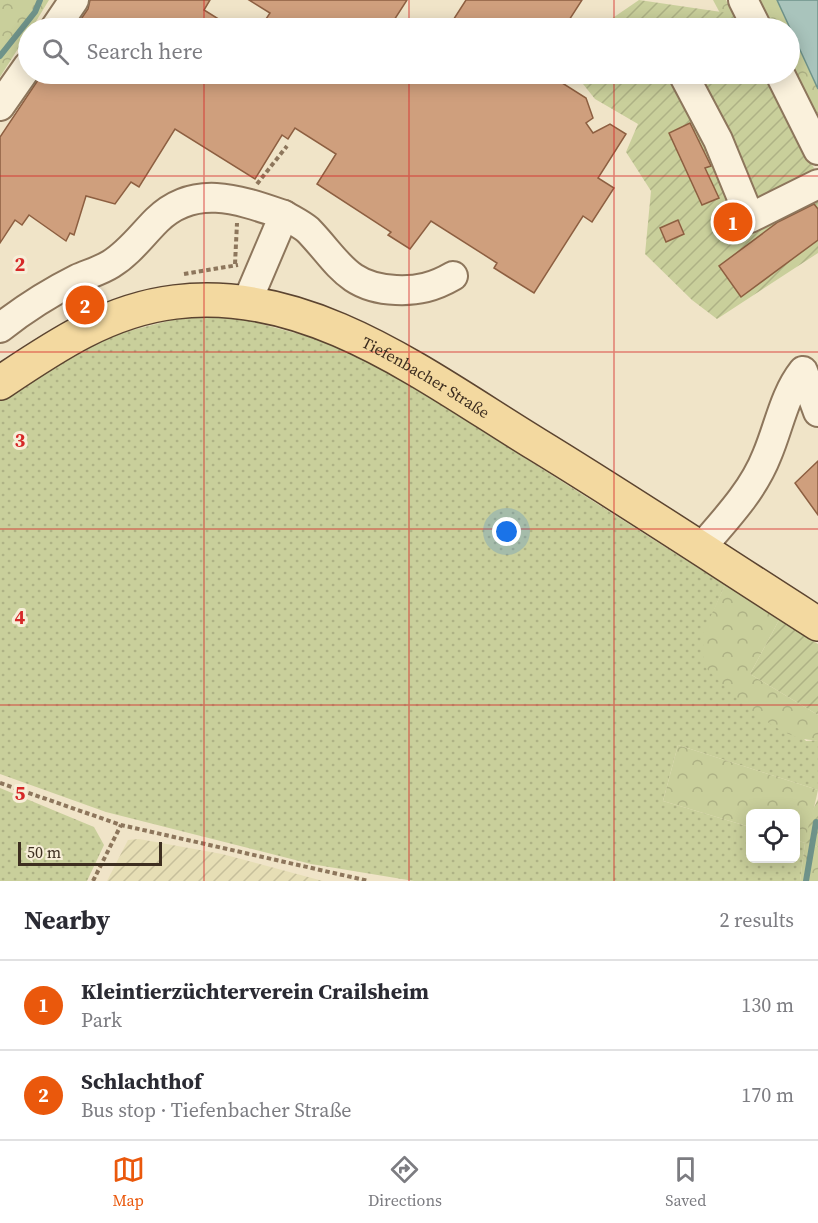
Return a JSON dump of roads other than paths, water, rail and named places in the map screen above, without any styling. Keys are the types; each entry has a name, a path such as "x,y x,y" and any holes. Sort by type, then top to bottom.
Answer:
{"main road":[{"name":"Tiefenbacher Straße","path":"0,382 48,350 114,316 176,301 248,302 314,321 353,337 406,365 818,624"}],"lane":[{"path":"62,18 74,0"},
{"path":"742,0 752,18"},
{"path":"0,106 18,80"},
{"path":"688,84 718,140 750,218 818,184"},
{"path":"785,84 818,150"},
{"path":"0,328 46,296 108,266 124,255 158,219 181,203 199,197 220,196 284,215 306,229 335,264 368,286 416,291 438,285 453,276"},
{"path":"248,302 284,215"},
{"path":"700,549 740,503 766,458 794,383 803,371 818,412"}],"water":[{"path":"777,0 818,0 818,89 800,50 800,18 785,18"}],"waterway":[{"path":"30,18 40,0"},
{"path":"0,56 18,33"},
{"path":"806,881 816,822"}],"place":[{"name":"Kleintierzüchterverein Crailsheim","path":"733,222"},
{"name":"Schlachthof","path":"85,305"}]}
